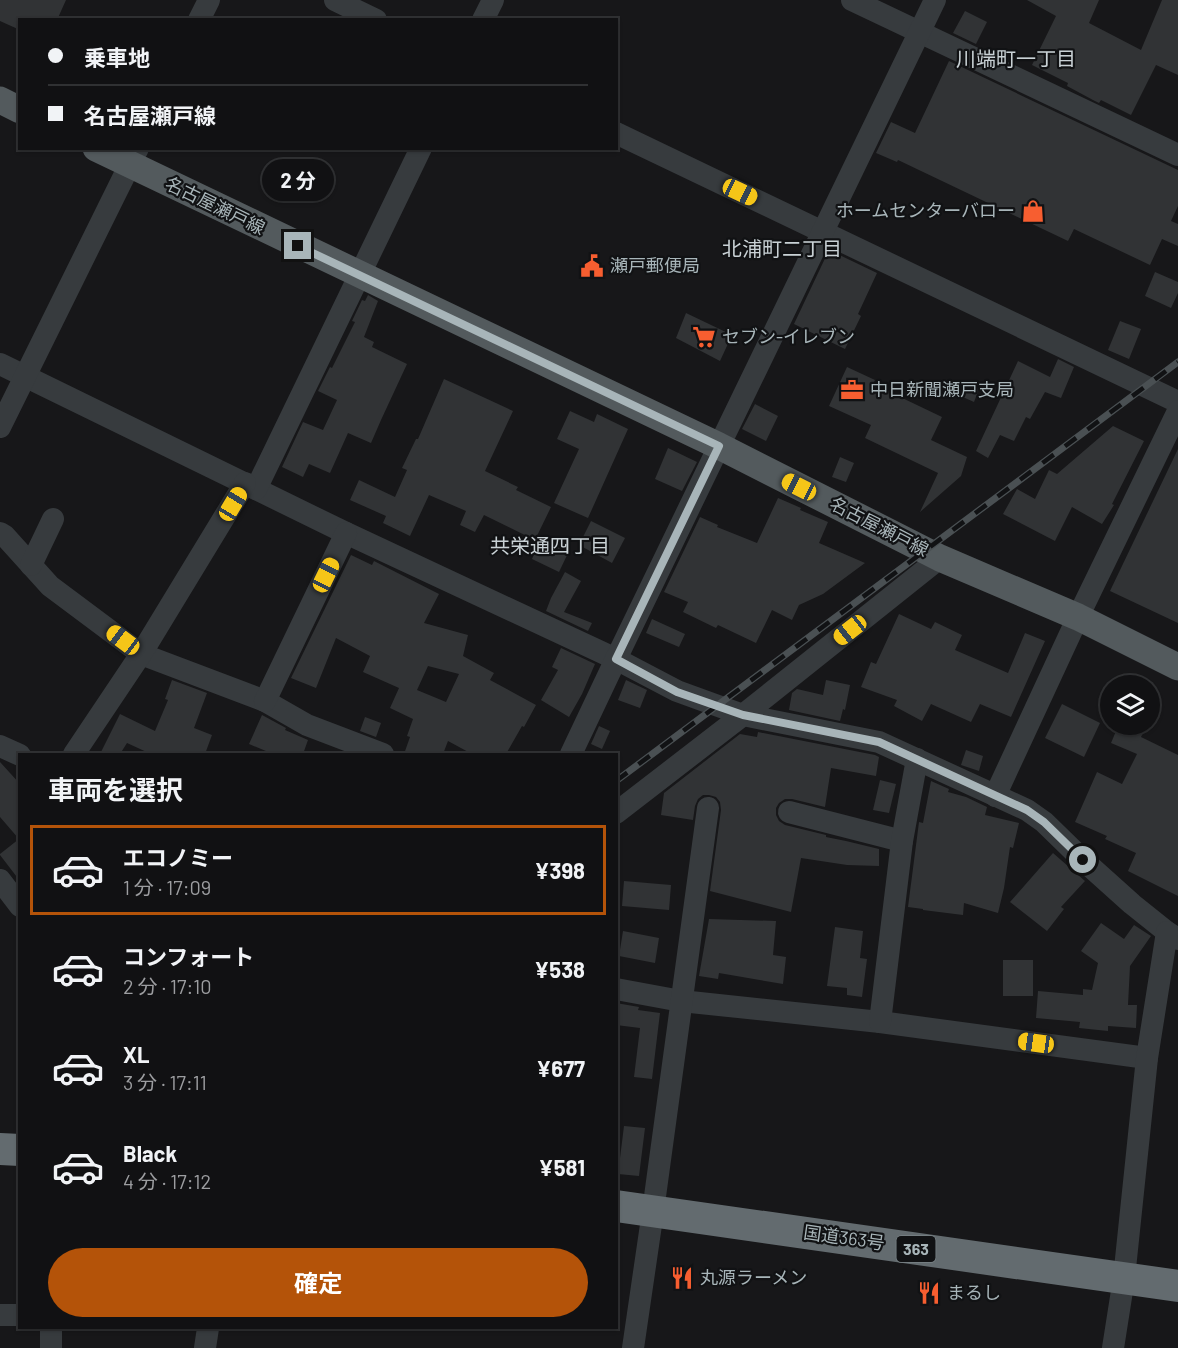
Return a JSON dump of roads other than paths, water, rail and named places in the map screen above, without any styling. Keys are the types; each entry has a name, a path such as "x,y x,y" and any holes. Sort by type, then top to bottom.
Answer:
{"highway":[{"path":"0,1149 18,1150"},
{"name":"国道363号","path":"618,1206 1178,1286"}],"main road":[{"path":"0,100 18,109"},
{"name":"名古屋瀬戸線","path":"104,150 134,157 361,276 719,446 940,558 1078,617 1178,667"}],"street":[{"path":"201,18 209,0"},
{"path":"335,0 372,18"},
{"path":"484,18 492,0"},
{"path":"852,0 1178,155"},
{"path":"571,753 935,0"},
{"path":"618,134 1178,402"},
{"path":"75,753 141,654 196,565 251,486 361,276 420,150"},
{"path":"0,427 134,157"},
{"path":"0,364 346,533 616,659 677,692 743,715 879,742 1027,810 1044,822 1083,860 1173,936 1148,1058 1124,1278 1113,1348"},
{"path":"995,796 1078,617 1178,411"},
{"path":"31,565 53,519"},
{"path":"0,533 50,586 141,654 265,701 307,725 380,753"},
{"path":"265,701 346,533"},
{"path":"618,811 940,558"},
{"path":"0,746 18,754"},
{"path":"880,1022 902,841 917,759"},
{"path":"633,1348 708,808"},
{"path":"789,813 902,841"},
{"path":"0,880 18,903"},
{"path":"618,989 681,1001 880,1022 1148,1058"},
{"path":"0,1314 18,1315"},
{"path":"51,1329 51,1348"},
{"path":"205,1348 208,1329"}],"railway":[{"path":"618,780 1178,362"}],"place":[{"name":"ホームセンターバロー","path":"1033,211"},
{"name":"瀬戸郵便局","path":"592,266"},
{"name":"セブン-イレブン","path":"704,337"},
{"name":"中日新聞瀬戸支局","path":"852,390"},
{"name":"丸源ラーメン","path":"682,1278"},
{"name":"まるし","path":"929,1293"}],"district":[{"name":"川端町一丁目","path":"1016,59"},
{"name":"北浦町二丁目","path":"782,249"},
{"name":"共栄通四丁目","path":"550,546"}]}
